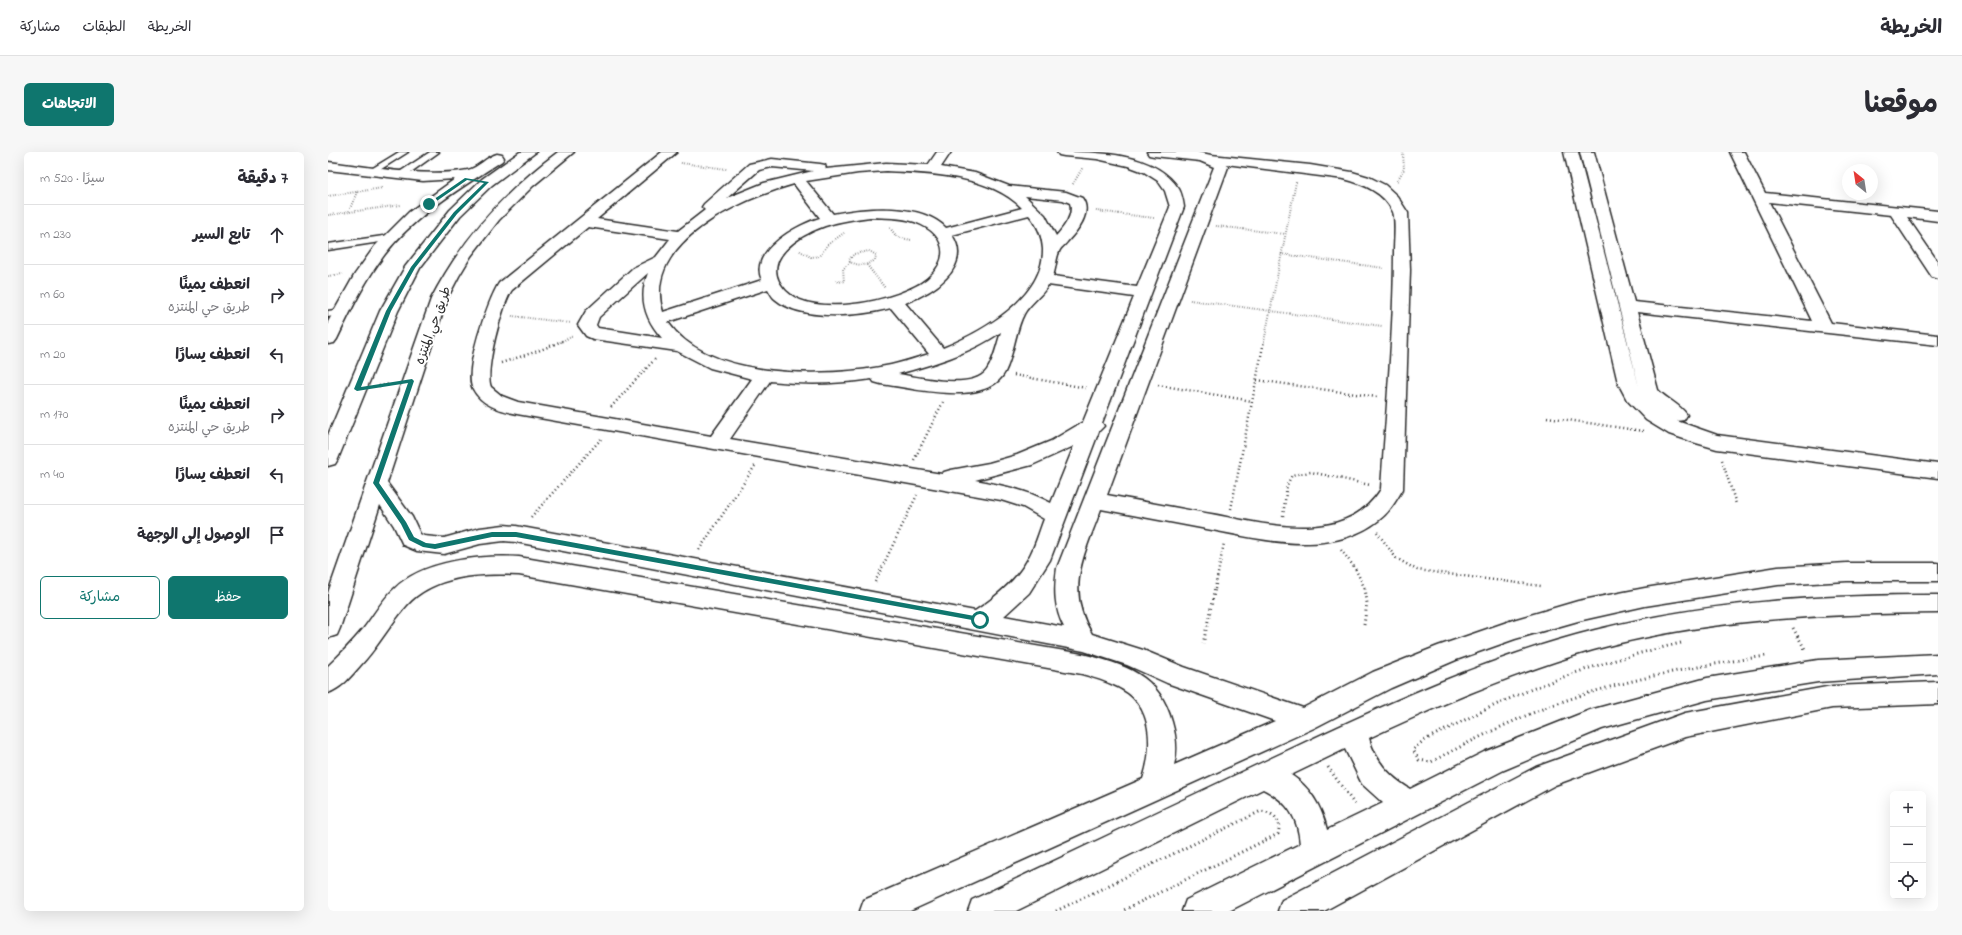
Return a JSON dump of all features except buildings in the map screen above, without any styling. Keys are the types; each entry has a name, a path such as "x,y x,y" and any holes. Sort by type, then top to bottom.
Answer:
{"street":[{"path":"328,340 335,313 372,260 390,238 429,204 444,194 476,178 506,160 529,152"},
{"name":"طريق حي المنتزه","path":"328,628 439,299 451,273 484,226 504,204 541,170 567,152"},
{"path":"932,169 944,152"},
{"path":"980,620 1000,607 1017,593 1030,577 1039,560 1174,214 1176,198 1172,188 1164,180 1140,166 1110,154 1090,155 1064,152"},
{"path":"1094,500 1280,535 1301,536 1328,534 1350,528 1370,518 1387,501 1392,489 1402,270 1401,213 1398,204 1381,189 1349,175 1306,165 1260,164 1216,166 1154,152"},
{"path":"1571,152 1627,383 1634,398 1647,412 1667,425 1691,436 1717,442 1938,471"},
{"path":"1587,152 1649,391 1658,402 1672,413 1684,419 1710,427 1938,457"},
{"path":"1737,152 1824,328"},
{"path":"664,156 505,288 499,296 480,369 480,384 487,395 499,403 517,408 716,444 915,477 1017,497 1056,516"},
{"path":"506,160 536,166 541,170"},
{"path":"702,220 713,202 754,167 772,163 839,170"},
{"path":"328,166 423,177 476,178"},
{"path":"1084,641 1072,624 1066,605 1065,586 1068,568 1188,258 1203,217 1216,166"},
{"path":"662,260 639,271 592,315 588,327 599,335 674,345 703,359 731,369 764,376 823,379 864,375 903,368 940,356 969,344 995,329 1016,314 1032,297 1044,280 1049,265 1051,250 1049,235 1043,222 1033,210 1006,190 978,179 932,169 886,167 839,170 797,179 746,196 702,220 682,236 662,260 655,275 651,290 652,306 657,320 674,345"},
{"path":"423,177 439,184 444,194"},
{"path":"328,458 389,311 413,267 455,213 476,178"},
{"path":"797,179 830,220"},
{"path":"1006,190 1066,196 1077,201 1079,209 1071,229 1051,250"},
{"path":"1759,197 1938,216"},
{"path":"943,233 1033,210"},
{"path":"1895,211 1938,274"},
{"path":"870,213 896,214 928,223 943,233 950,246 949,261 945,269 939,276 921,290 895,302 864,309 819,309 805,306 784,297 770,284 768,268 776,251 792,236 830,220 870,213"},
{"path":"1174,214 1203,217"},
{"path":"584,222 682,236"},
{"path":"1158,254 1188,258"},
{"path":"1044,280 1143,293"},
{"path":"657,320 770,284"},
{"path":"895,302 940,356"},
{"path":"1627,306 1938,340"},
{"path":"864,375 950,387 970,388 982,384 991,378 996,371 1016,314"},
{"path":"1130,327 1159,332"},
{"path":"716,444 764,376"},
{"path":"915,477 978,474 1005,468 1053,450 1091,426 1120,432"},
{"path":"376,483 401,518 412,539 425,546 453,544 480,536 504,533 516,534 980,620 1084,641 1134,657 1176,675 1305,720"},
{"path":"476,566 480,536"},
{"path":"430,578 438,560 438,553 435,546"},
{"path":"647,589 666,562"},
{"path":"328,682 363,647 400,597 420,582 476,566 520,566 1082,664 1103,670 1128,681 1142,691 1150,702 1162,731 1163,752 1154,787"},
{"path":"875,911 1305,720 1382,680 1447,653 1513,630 1574,612 1645,597 1778,576 1848,572 1938,572"},
{"path":"855,625 868,599"},
{"path":"983,911 1316,750 1463,684 1529,660 1595,640 1662,625 1730,614 1800,607 1871,604 1938,604"},
{"path":"1574,612 1595,640"},
{"path":"1128,681 1134,657"},
{"path":"1197,911 1315,850 1494,761 1600,718 1707,689 1818,671 1938,664"},
{"path":"1150,702 1176,675"},
{"path":"1293,911 1546,776 1685,725 1832,697 1938,693"},
{"path":"1354,733 1358,750 1365,766 1376,781 1391,794 1408,804"},
{"path":"1264,775 1282,784 1297,797 1308,813 1314,831 1315,850"}],"lane":[{"path":"372,171 404,152"},
{"path":"401,175 435,152"},
{"path":"328,247 390,238"}],"path":[{"path":"1381,189 1391,185 1402,174 1405,163 1403,152"},
{"path":"1066,196 1090,155"},
{"path":"664,156 748,171"},
{"path":"1203,644 1285,234 1306,165"},
{"path":"328,196 386,188"},
{"path":"349,212 357,192"},
{"path":"328,214 411,204 429,204"},
{"path":"1079,209 1174,214"},
{"path":"1203,217 1285,234"},
{"path":"888,227 897,237 911,240"},
{"path":"776,251 797,250 805,252 811,257 820,256 827,246 836,238 847,232"},
{"path":"836,280 839,282 844,281 846,277 843,269 850,262 851,257 858,252 873,253 876,255 875,260 867,265 857,265 850,262"},
{"path":"1281,254 1402,270"},
{"path":"867,265 895,302"},
{"path":"1172,298 1400,328"},
{"path":"494,314 588,327"},
{"path":"480,369 538,351 588,327"},
{"path":"516,534 605,424 674,345"},
{"path":"996,371 1105,391"},
{"path":"1257,380 1397,400"},
{"path":"357,389 412,381"},
{"path":"1140,382 1252,401"},
{"path":"868,599 950,387"},
{"path":"1547,417 1647,432"},
{"path":"1717,442 1736,504"},
{"path":"689,566 764,452"},
{"path":"1280,535 1287,485 1292,475 1311,472 1392,489"},
{"path":"1370,518 1381,539 1396,558 1417,570 1541,586"},
{"path":"1328,534 1359,573 1367,590 1368,608 1364,625"},
{"path":"1799,626 1792,627 1818,671"},
{"path":"1428,739 1470,716 1555,679 1605,662 1688,642"},
{"path":"1316,750 1368,824"},
{"path":"1056,911 1261,811 1269,812 1279,821 1280,828 1278,834 1122,911"}],"route":[{"path":"429,204 466,179 487,182 441,229 413,267 389,311 357,389 412,381 376,483 404,523 412,539 417,543 425,546 444,546 492,534 516,534 980,620"}]}
